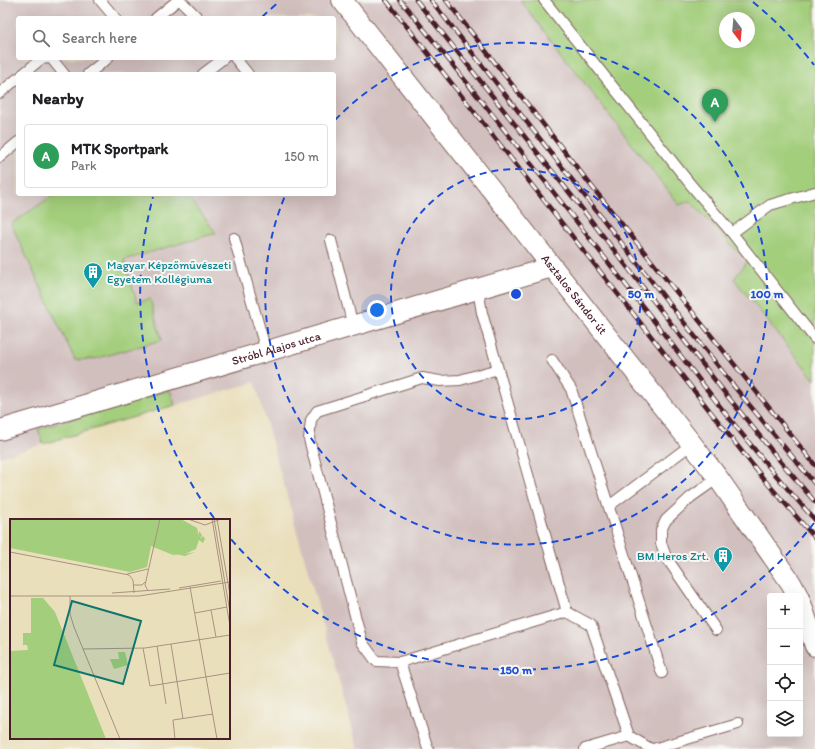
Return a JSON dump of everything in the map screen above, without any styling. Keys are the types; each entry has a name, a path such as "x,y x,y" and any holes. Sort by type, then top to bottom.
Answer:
{"street":[{"name":"Asztalos Sándor út","path":"342,0 692,444 718,478 796,593"},
{"name":"Stróbl Alajos utca","path":"0,430 552,267"},
{"path":"803,609 815,646"}],"lane":[{"path":"100,0 113,16"},
{"path":"159,16 179,0 196,16"},
{"path":"544,0 691,185 732,233 815,339"},
{"path":"25,72 40,60"},
{"path":"53,60 62,72"},
{"path":"90,72 106,60"},
{"path":"206,72 221,60"},
{"path":"237,60 246,72"},
{"path":"0,93 16,80"},
{"path":"0,157 16,144"},
{"path":"732,233 770,205 815,192"},
{"path":"234,238 266,351"},
{"path":"331,240 353,326"},
{"path":"478,289 482,313 567,612"},
{"path":"552,360 571,390 662,673"},
{"path":"498,369 460,380 440,381 422,378 317,412 312,420 309,439 362,642 376,660 400,662 567,612 591,625 629,736 652,749 738,724"},
{"path":"609,506 692,444"},
{"path":"716,630 666,557 661,543 660,530 666,520 691,497 718,478"},
{"path":"400,662 428,749"},
{"path":"585,749 629,736"}],"shaded area":[{"path":"0,0 520,0 679,205 690,201 735,249 749,259 734,279 815,380 815,749 358,749 255,382 0,457"}],"green space":[{"path":"520,0 815,0 815,380 734,279 749,259 735,249 690,201 679,205"},
{"path":"52,196 188,196 216,233 124,260 137,302 150,299 162,340 94,359 75,360 11,224"},
{"path":"170,390 175,405 43,444 38,429 107,409 109,411 113,407"}],"railway":[{"path":"386,0 762,477 815,538"},
{"path":"400,0 524,155 729,418 771,470 815,520"},
{"path":"416,0 576,201 728,397 815,502"},
{"path":"431,0 737,390 815,484"},
{"path":"446,0 593,188 815,465"}],"place":[{"name":"MTK Sportpark","path":"715,122"},
{"name":"Magyar Képzőművészeti Egyetem Kollégiuma","path":"93,289"},
{"name":"BM Heros Zrt.","path":"723,573"}]}
